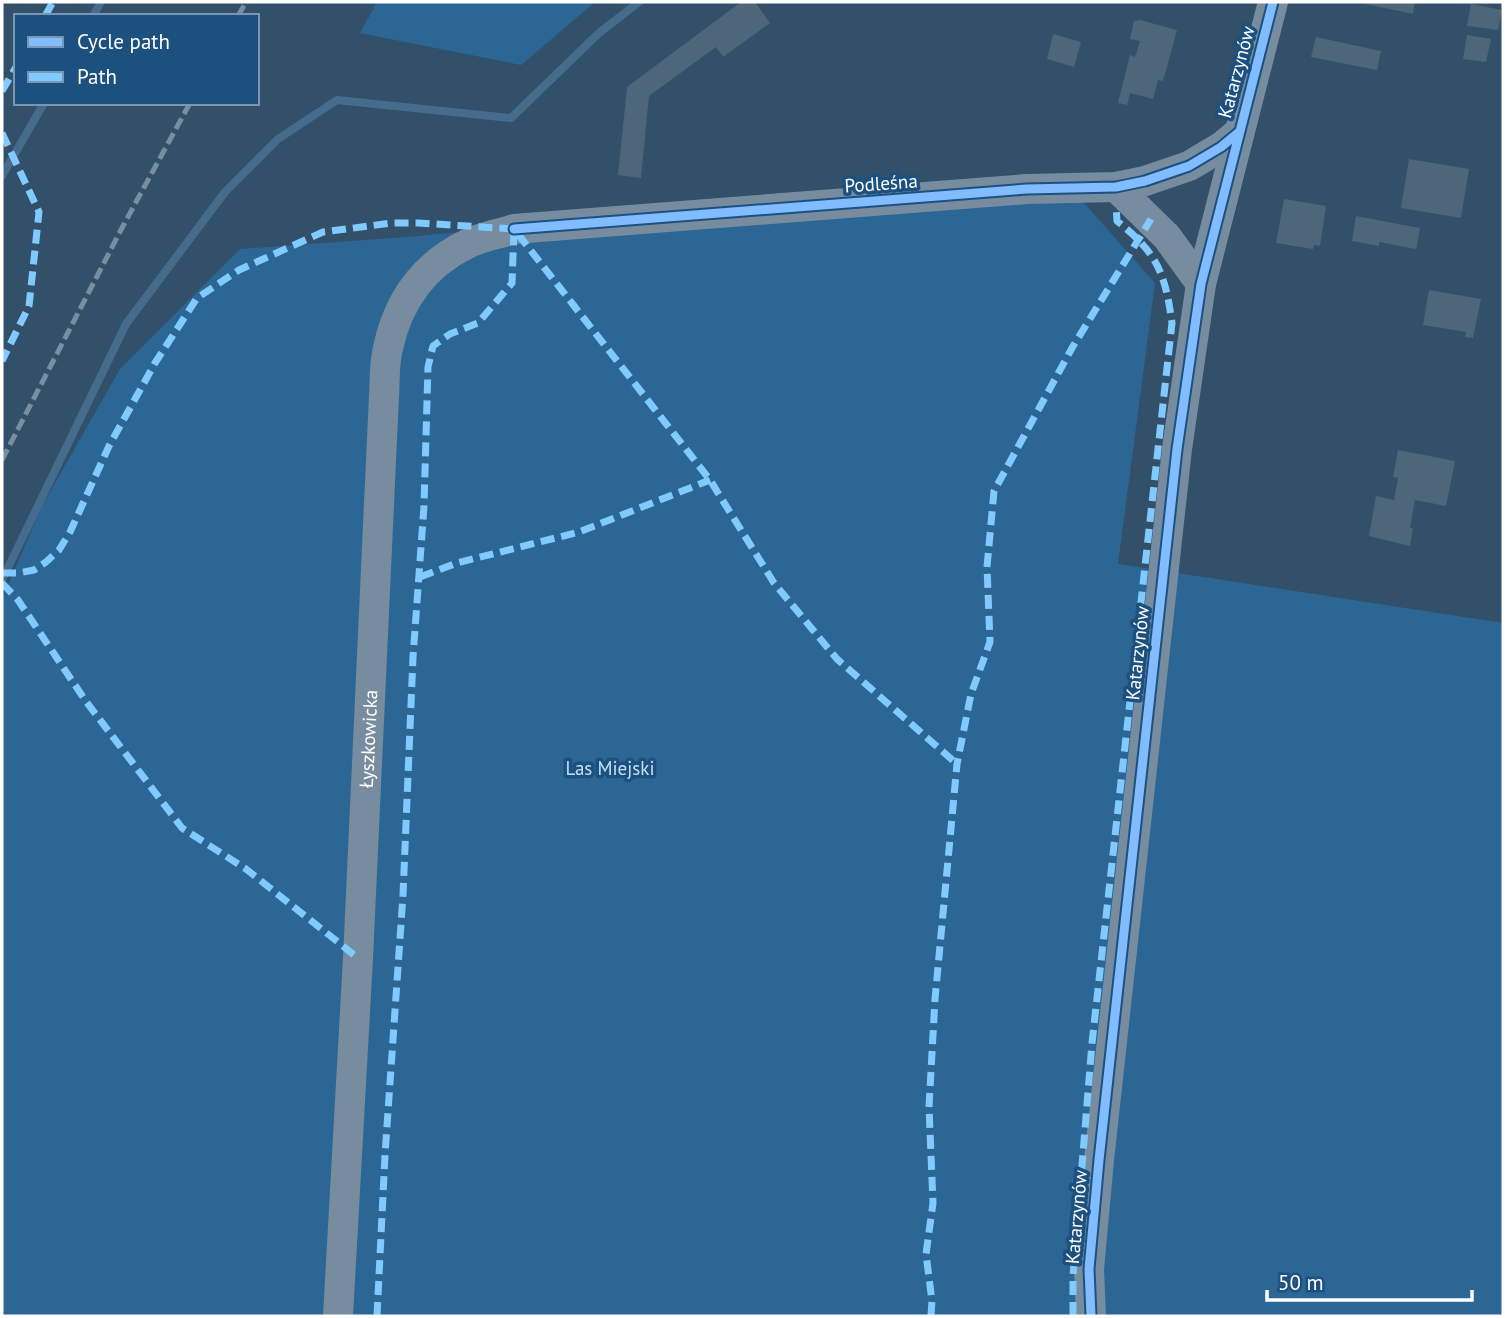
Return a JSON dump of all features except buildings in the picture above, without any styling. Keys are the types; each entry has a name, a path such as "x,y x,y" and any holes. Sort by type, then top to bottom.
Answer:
{"street":[{"name":"Katarzynów","path":"1091,1316 1089,1269 1108,1069 1177,449 1201,284 1273,2"},
{"name":"Podleśna","path":"514,229 1027,189 1116,187 1145,181 1189,166 1221,147 1238,133"},
{"path":"1116,187 1167,237 1201,284"},
{"name":"Łyszkowicka","path":"338,1316 387,349 398,313 416,282 444,258 468,243 514,229"}],"green space":[{"path":"377,2 595,2 521,65 360,33"},
{"name":"Las Miejski","path":"1061,177 1155,283 1118,564 1503,623 1503,1316 2,1316 2,599 42,506 120,369 240,249 407,237"}],"waterway":[{"path":"94,14 101,2"},
{"path":"2,580 126,324 225,192 278,139 337,100 511,118 599,33 639,2"},
{"path":"2,176 43,105"}],"railway":[{"path":"239,14 246,2"},
{"path":"2,460 189,105"}],"marked path":[{"path":"46,14 53,2"},
{"path":"2,91 14,70"},
{"path":"2,133 39,212 29,306 2,361"},
{"path":"1073,1316 1073,1276 1092,1043 1172,323 1166,290 1157,265 1141,243 1117,221 1116,206"},
{"path":"931,1316 932,1301 926,1254 933,1203 929,1107 935,999 957,764 971,694 990,642 987,567 994,491 1072,348 1151,219"},
{"path":"2,573 34,570 59,550 70,532 109,446 155,363 197,298 239,270 323,232 392,223 514,229 710,480 774,583 837,659 957,764"},
{"path":"377,1316 403,895 413,657 424,506 428,367 433,346 450,334 478,323 512,283 514,229"},
{"path":"420,577 457,563 579,532 710,480"},
{"path":"2,583 18,600 85,700 182,828 246,869 358,958"}],"cycle path":[{"path":"1091,1316 1089,1269 1099,1160 1177,449 1201,284 1273,2"},
{"path":"514,229 1027,189 1116,187 1145,181 1189,166 1221,147 1238,133"}]}
